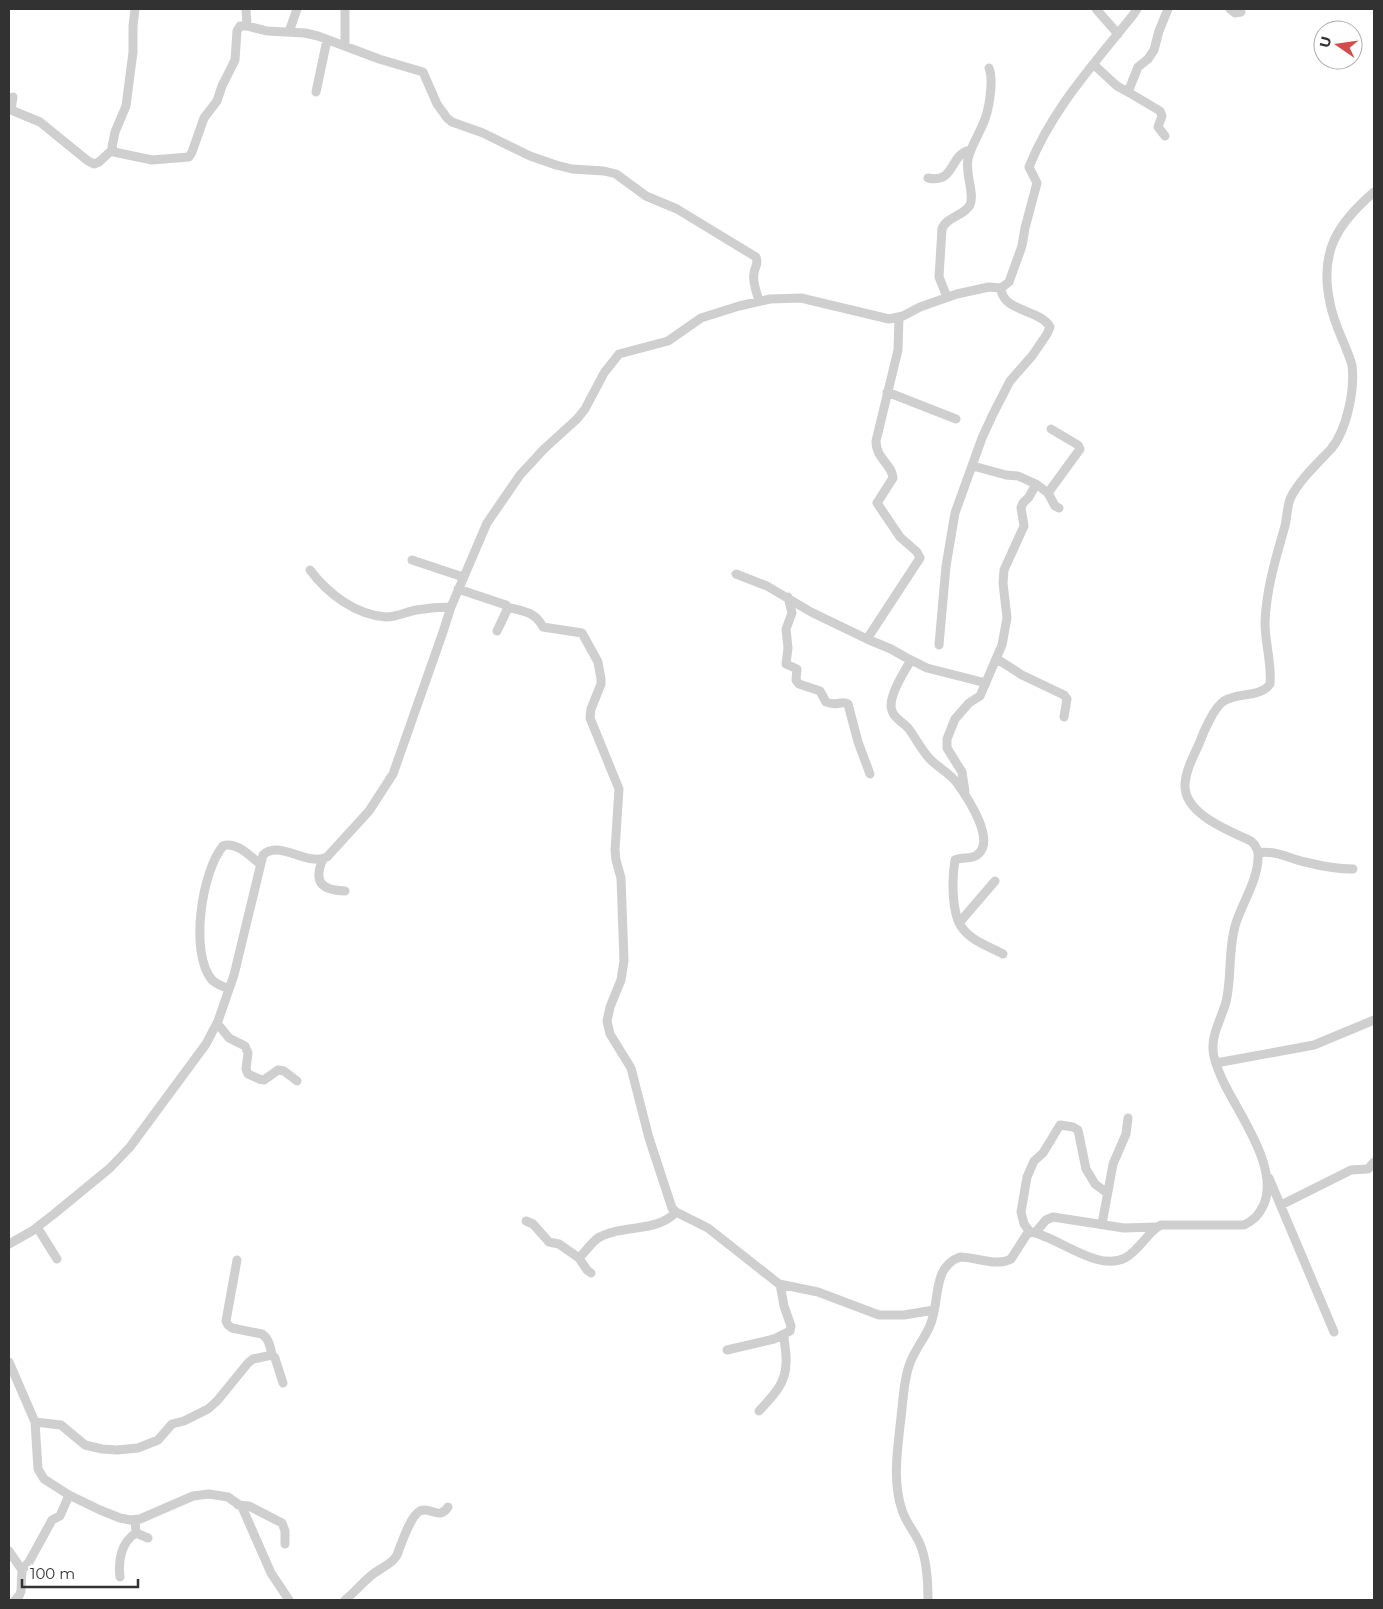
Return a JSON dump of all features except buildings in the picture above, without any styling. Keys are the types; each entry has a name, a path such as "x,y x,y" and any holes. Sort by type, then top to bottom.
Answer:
{"street":[{"path":"13,97 11,110 40,122 88,161 94,164 99,162 112,150 115,132 126,106 133,52 135,9"},
{"path":"246,9 247,26"},
{"path":"289,32 297,9"},
{"path":"345,9 345,46"},
{"path":"1096,9 1118,34"},
{"path":"1128,92 1138,67 1148,59 1154,50 1168,9"},
{"path":"1230,9 1235,13 1241,12"},
{"path":"345,891 327,888 320,882 318,872 323,859 330,854 369,811 392,774 444,632 451,606 487,523 532,461 577,419 585,409 604,373 619,354 668,341 701,318 759,301 801,298 889,318 911,313 920,307 947,298 989,287 1001,288 1009,282 1022,246 1037,183 1028,167 1037,147 1068,96 1118,34 1132,11"},
{"path":"112,150 152,160 189,157 204,118 217,100 231,68 234,60 237,31 240,26 247,26 258,30 305,33 345,46 378,60 423,72 437,104 452,122 482,133 530,156 556,165 572,169 604,171 616,174 646,196 677,209 752,254 757,260 754,273 759,301"},
{"path":"316,92 327,40"},
{"path":"1093,64 1118,86 1160,111 1162,116 1158,128 1165,136"},
{"path":"947,298 939,277 942,230 943,226 967,209 972,199 967,169 971,150 984,123 992,84 989,68"},
{"path":"928,178 936,180 944,177 961,155 971,150"},
{"path":"1334,1332 1256,1145 1228,1092 1212,1052 1226,1000 1234,927 1256,871 1258,853 1252,841 1204,816 1193,805 1186,794 1185,785 1187,772 1207,725 1223,701 1264,690 1270,684 1265,622 1270,585 1286,524 1290,499 1342,432 1353,375 1352,366 1330,304 1326,276 1329,256 1336,234 1360,204 1374,192"},
{"path":"939,645 951,530 955,513 982,438 1010,381 1032,356 1050,327 1048,323 1038,316 1018,308 1006,300 1001,293 1001,288"},
{"path":"867,639 920,558 917,552 900,537 877,503 893,478 893,474 881,459 876,445 877,429 898,350 899,317"},
{"path":"887,392 956,420"},
{"path":"1048,493 1080,449 1078,445 1051,429"},
{"path":"973,466 1006,475 1018,476 1036,484 1048,493 1059,508"},
{"path":"965,797 962,772 947,748 947,739 956,719 969,703 980,696 1002,645 1007,618 1003,583 1004,570 1024,526 1021,508 1036,484"},
{"path":"412,560 463,577"},
{"path":"310,570 324,586 342,601 359,610 373,614 386,617 397,616 414,610 451,606"},
{"path":"736,574 767,586 810,612 891,649 927,668 986,683"},
{"path":"458,589 504,604 507,607 530,613 539,619 543,627 582,633 598,662 601,684 591,709 590,718 619,789 615,850 622,878 624,961 621,980 610,1007 607,1021 610,1034 631,1068 649,1138 670,1204 676,1212 708,1228 780,1284 818,1292 879,1315 904,1315 934,1310"},
{"path":"788,597 792,613 786,628 788,648 786,664 797,669 796,680 799,684 820,692 826,702 835,705 843,702 848,704 858,742 870,774"},
{"path":"497,631 507,607"},
{"path":"997,659 1022,675 1064,695 1067,699 1064,717"},
{"path":"911,660 901,676 892,698 892,710 894,716 908,728 929,758 957,782 984,832 980,853 975,857 955,860 953,883 959,923 962,929 976,941 1003,954"},
{"path":"229,989 212,979 205,965 200,942 200,920 205,892 213,864 223,846 231,844 260,864"},
{"path":"9,1244 37,1227 110,1168 130,1147 206,1044 217,1024 242,949 263,854 273,849 308,858 323,859"},
{"path":"1258,853 1268,852 1340,869 1353,869"},
{"path":"959,923 995,881"},
{"path":"1216,1063 1314,1045 1374,1020"},
{"path":"217,1024 229,1038 244,1046 248,1053 246,1069 248,1074 264,1080 278,1070 284,1071 297,1081"},
{"path":"1102,1224 1114,1164 1126,1134 1128,1118"},
{"path":"1107,1193 1095,1184 1086,1169 1078,1130 1073,1127 1060,1125 1043,1153 1034,1161 1027,1177 1021,1212 1024,1224 1033,1232 1105,1262 1126,1258 1144,1243 1156,1227"},
{"path":"1281,1205 1351,1170 1368,1169 1374,1162"},
{"path":"928,1600 925,1555 902,1510 896,1480 904,1381 914,1355 932,1322 939,1281 943,1271 955,1259 964,1257 995,1262 1008,1261 1040,1225 1051,1218 1124,1228 1156,1227 1165,1224 1244,1225 1257,1217 1267,1194 1266,1171"},
{"path":"579,1258 598,1238 662,1222 676,1212"},
{"path":"526,1221 535,1227 549,1242 559,1244 579,1258 591,1273"},
{"path":"37,1227 57,1259"},
{"path":"237,1260 226,1321 232,1328 262,1334 266,1337 283,1383"},
{"path":"727,1350 774,1339 790,1331 791,1326 784,1306 780,1284"},
{"path":"759,1411 778,1390 785,1376 787,1362 784,1335"},
{"path":"35,1422 61,1425 85,1445 117,1450 138,1448 158,1440 172,1424 208,1409 217,1401 248,1363 254,1359 272,1355"},
{"path":"9,1362 35,1422 38,1469 40,1474 50,1483 69,1495 109,1514 135,1520 193,1496 218,1494 228,1498 242,1507 271,1573 289,1600"},
{"path":"22,1570 29,1562 52,1520 60,1516 69,1495"},
{"path":"238,1505 250,1506 282,1523 286,1531 284,1544"},
{"path":"345,1600 369,1576 393,1561 407,1530 420,1511 440,1513 448,1507"},
{"path":"135,1520 136,1533"},
{"path":"136,1533 148,1538"},
{"path":"120,1577 121,1555 129,1539 136,1533"},
{"path":"9,1551 22,1570 20,1596 15,1600"}]}
